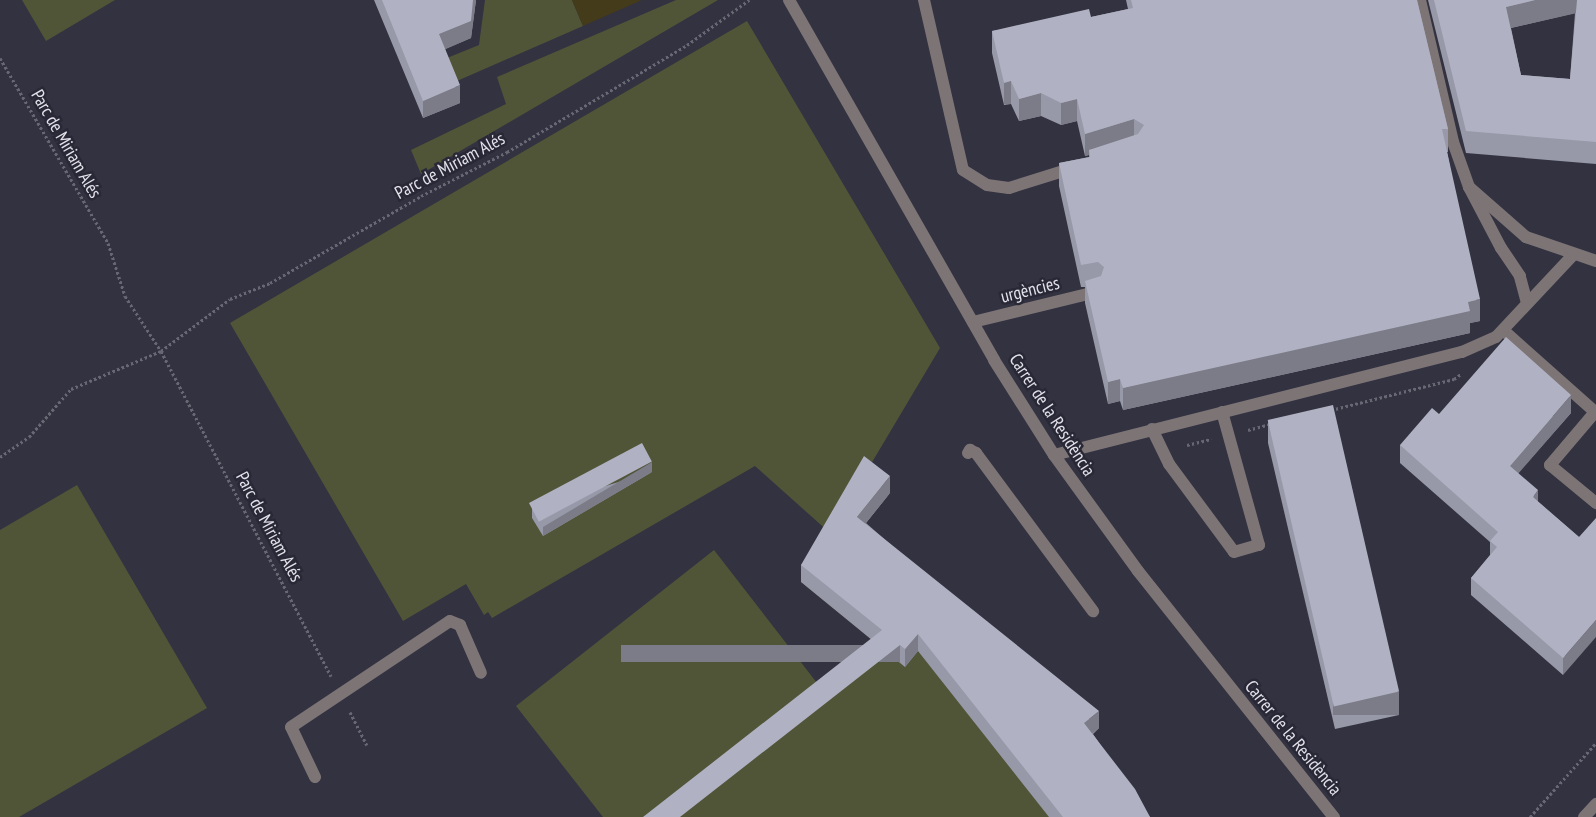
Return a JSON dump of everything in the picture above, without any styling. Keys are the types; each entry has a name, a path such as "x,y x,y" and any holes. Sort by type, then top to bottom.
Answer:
{"street":[{"name":"Carrer de la Residència","path":"789,0 973,322 1054,455 1138,571 1334,817"},
{"path":"924,0 963,170 987,185 1009,188 1091,163"},
{"path":"1420,0 1453,142 1468,187 1501,248 1520,276 1527,303"},
{"path":"1468,187 1526,237 1573,255 1596,261"},
{"path":"1054,455 1462,352 1496,337 1573,255"},
{"name":"urgències","path":"973,322 1096,292"},
{"path":"1503,330 1595,411 1550,465 1596,503"},
{"path":"1152,429 1169,464 1234,552 1259,546 1222,412"},
{"path":"968,452 970,450 976,453 1093,611"},
{"path":"315,777 291,732 294,724 450,621 460,625 481,673"},
{"path":"1584,817 1596,804"}],"path":[{"name":"Parc de Miriam Alés","path":"0,457 29,437 71,389 161,351 230,299 270,284 421,196 507,152 687,46 749,0"},
{"name":"Parc de Miriam Alés","path":"0,58 108,243 125,296 161,351 324,663"},
{"path":"1530,817 1596,744"}],"green space":[{"path":"22,0 115,0 46,41"},
{"path":"485,0 572,0 583,26 457,81 447,58 479,45"},
{"path":"676,0 718,0 421,174 411,150 506,104 497,77"},
{"path":"747,21 940,348 865,474 890,493 857,534 1099,728 1085,740 1141,817 603,817 516,706 714,550 817,683 872,640 801,582 830,533 755,466 492,618 488,612 484,615 466,584 403,621 230,323"},
{"path":"77,485 207,708 19,817 0,817 0,530"}],"sand":[{"path":"572,0 642,0 583,26"}],"building":[{"path":"382,0 473,0 471,21 439,34 460,85 423,101"},
{"path":"1131,0 1417,0 1448,129 1442,129 1480,299 1468,302 1470,311 1123,388 1120,379 1108,382 1085,281 1101,276 1104,267 1098,262 1081,265 1059,163 1090,157 1089,150 1138,134 1144,125 1134,119 1085,134 1077,99 1061,103 1041,93 1019,99 1011,81 1004,83 992,31 1089,9 1091,17 1133,8"},
{"path":"1434,0 1535,0 1506,7 1521,75 1570,79 1577,0 1596,0 1596,142 1466,131"},
{"path":"1506,337 1571,395 1510,466 1538,490 1533,497 1579,537 1596,518 1596,620 1563,658 1471,578 1497,547 1490,541 1498,532 1400,445 1432,408 1439,414"},
{"path":"1333,405 1399,691 1334,707 1268,420"},
{"path":"642,443 652,462 539,522 529,503"},
{"path":"864,456 890,476 857,517 1099,711 1084,723 1135,789 1150,817 1063,817 918,634 905,649 900,645 680,817 643,817 882,630 801,565"}]}
